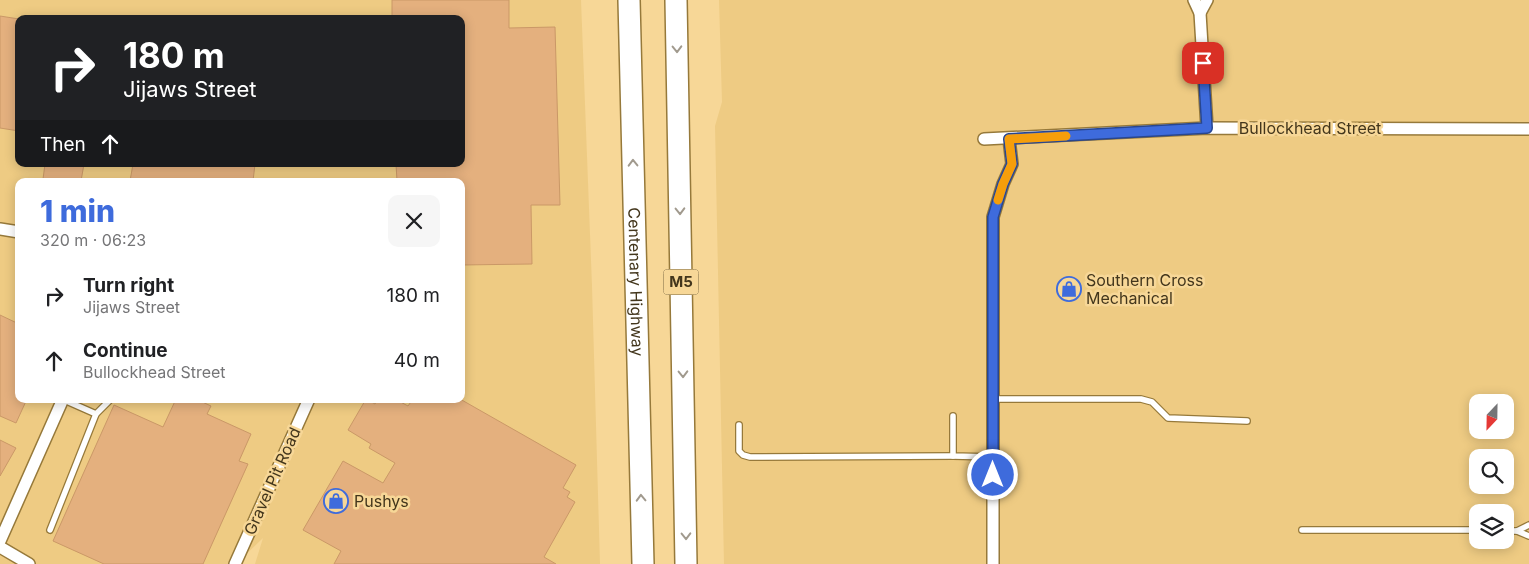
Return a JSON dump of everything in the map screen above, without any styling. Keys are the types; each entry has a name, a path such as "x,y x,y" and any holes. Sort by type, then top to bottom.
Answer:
{"highway":[{"name":"Centenary Highway","path":"629,0 643,564"},
{"name":"M5","path":"676,0 686,564"}],"street":[{"path":"1194,0 1200,13 1207,128"},
{"path":"1200,13 1207,0"},
{"name":"Bullockhead Street","path":"984,139 1207,128 1529,129"},
{"path":"993,564 993,217 1003,184 1012,164 1009,139"},
{"path":"0,229 15,231"},
{"path":"0,541 60,403"},
{"name":"Gravel Pit Road","path":"235,564 307,403"},
{"path":"0,547 29,564"}],"lane":[{"path":"993,399 1141,399 1152,402 1168,418 1247,421"},
{"path":"71,403 96,414"},
{"path":"50,530 96,414 108,403"},
{"path":"953,416 953,456"},
{"path":"738,425 739,451 742,455 750,457 993,457"},
{"path":"1517,531 1529,525"},
{"path":"1302,530 1469,530"},
{"path":"1517,531 1529,536"}],"shaded area":[{"path":"0,0 581,0 600,564 255,564 263,538 236,564 0,564"},
{"path":"719,0 1529,0 1529,564 724,564 715,126 722,102"}],"building":[{"path":"392,0 509,0 509,28 555,27 560,205 531,205 532,264 465,265 465,178 397,178 396,167 465,167 465,15 392,15"},
{"path":"0,16 15,18 15,130 0,128"},
{"path":"45,167 83,167 82,178 43,178"},
{"path":"132,167 255,167 253,178 131,178"},
{"path":"0,315 15,322 15,403 25,403 16,423 0,416"},
{"path":"465,402 576,465 563,488 570,492 567,497 575,502 544,557 556,564 334,564 341,551 303,530 343,461 383,483 395,463 369,448 371,444 348,430 364,403 402,403 408,406 410,403"},
{"path":"174,403 205,403 211,406 207,414 251,434 239,461 248,464 203,564 104,564 53,541 114,405 163,427"},
{"path":"0,440 16,448 0,476"}],"slow traffic":[{"path":"998,200 1012,164 1009,139 1066,136"}],"place":[{"name":"Southern Cross Mechanical","path":"1069,289"},
{"name":"Pushys","path":"336,501"}],"route":[{"path":"993,475 993,217 1003,184 1012,164 1009,139 1207,128 1203,63"}]}
